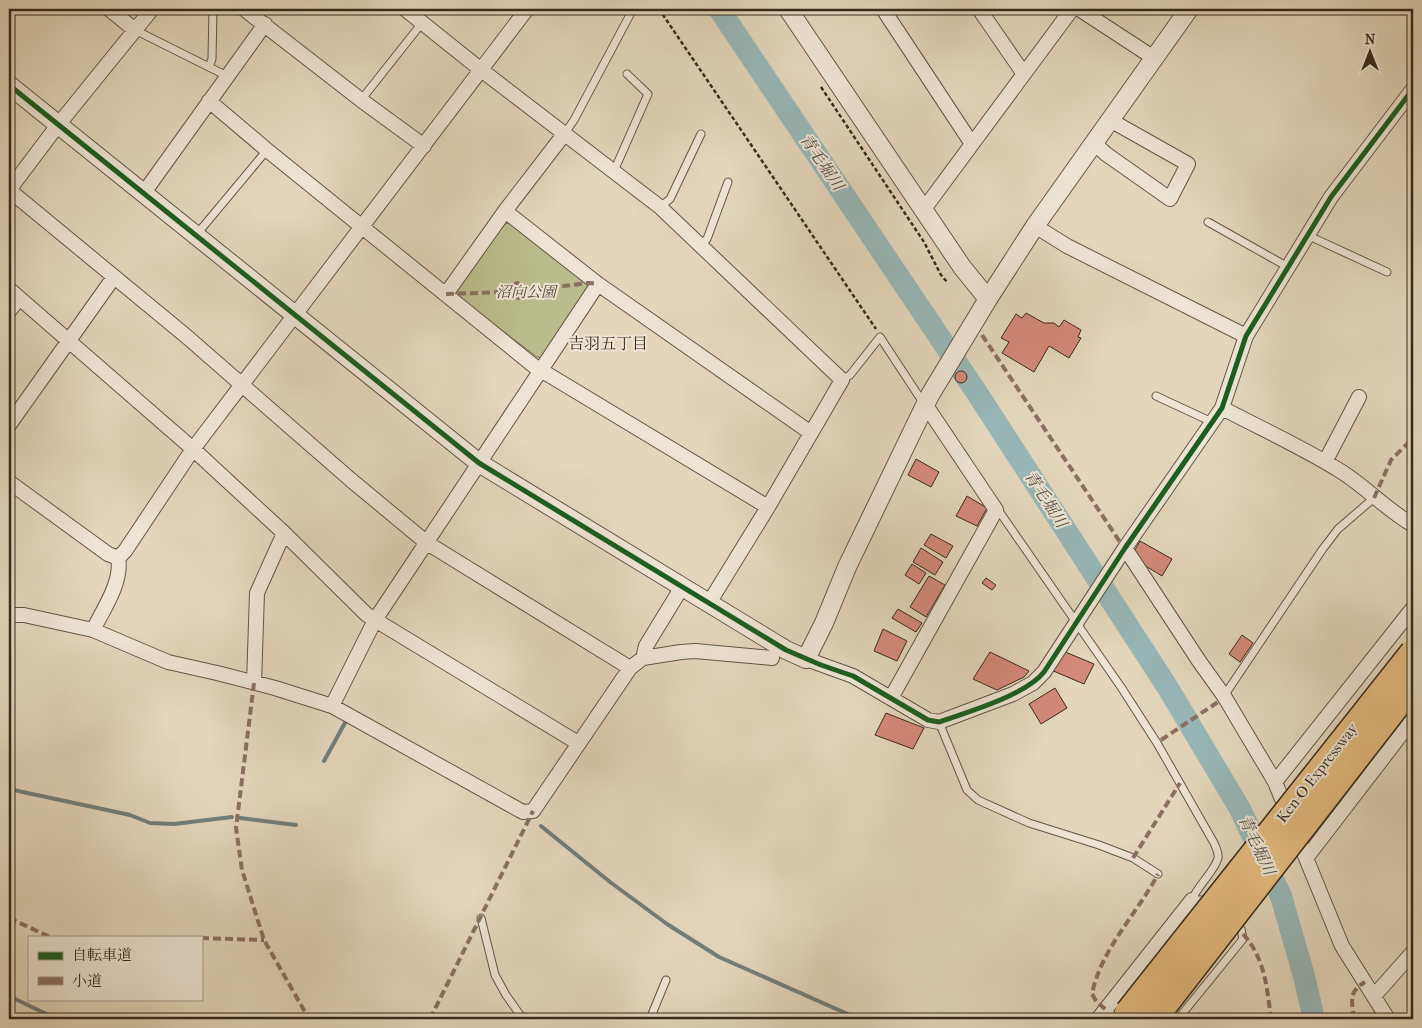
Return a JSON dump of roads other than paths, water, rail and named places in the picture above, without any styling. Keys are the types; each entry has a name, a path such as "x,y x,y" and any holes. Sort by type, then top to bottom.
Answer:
{"highway":[{"name":"Ken-O Expressway","path":"1112,1015 1413,652"},
{"name":"Ken-O Expressway","path":"1154,1019 1413,685"}],"street":[{"path":"109,9 135,30"},
{"path":"152,9 58,125 9,190 242,385 426,543 630,668"},
{"path":"244,9 361,100 424,146"},
{"path":"405,9 660,207 842,380 709,603"},
{"path":"118,558 125,551 193,449 527,9"},
{"path":"788,9 962,267 988,299"},
{"path":"883,9 972,144"},
{"path":"979,9 1024,74"},
{"path":"924,209 1072,9"},
{"path":"1079,9 1154,58"},
{"path":"806,659 824,623 851,558 927,400 1035,226 1189,9"},
{"path":"143,194 265,24"},
{"path":"9,85 195,237 479,463 786,650 853,676 928,720 939,722 1014,694 1033,683 1044,672 1077,619 1222,408 1246,336 1331,197 1413,89"},
{"path":"209,101 267,150 542,370 768,507"},
{"path":"1094,143 1106,154 1170,198 1188,164 1110,120"},
{"path":"446,294 505,211 565,133"},
{"path":"505,211 598,284 811,433"},
{"path":"1035,226 1067,246 1246,336"},
{"path":"9,425 114,277"},
{"path":"332,706 375,620 598,284"},
{"path":"9,289 193,449 284,533 367,615 578,743"},
{"path":"1325,462 1359,398"},
{"path":"891,698 996,510 927,400"},
{"path":"1222,408 1325,462 1344,474 1388,509 1413,525"},
{"path":"9,482 108,554 118,558"},
{"path":"254,683 257,593 284,533"},
{"path":"1124,550 1224,696 1276,782 1342,946 1388,1019"},
{"path":"93,630 118,578 120,568 118,558"},
{"path":"643,658 646,646 682,587"},
{"path":"1276,782 1413,608"},
{"path":"9,614 24,615 93,630 168,662 217,673 332,706 523,812 533,811 630,668 643,658 695,651 772,658"},
{"path":"1307,857 1413,719"},
{"path":"1112,1015 1192,900"},
{"path":"1374,996 1413,952"}],"lane":[{"path":"209,67 212,59 213,9"},
{"path":"565,133 574,120 633,9"},
{"path":"361,100 422,23"},
{"path":"135,30 227,76"},
{"path":"614,171 648,94 627,74"},
{"path":"660,207 670,199 701,134"},
{"path":"195,237 267,150"},
{"path":"700,246 707,239 728,182"},
{"path":"1208,222 1288,267"},
{"path":"1307,235 1388,272"},
{"path":"9,317 22,300"},
{"path":"842,380 850,375 880,337 907,378 927,400"},
{"path":"1156,396 1212,422"},
{"path":"1224,696 1322,550 1338,529 1374,498"},
{"path":"996,510 1001,514 1077,619 1157,743 1214,843 1218,853 1218,860 1196,891 1192,900 1203,900 1218,911"},
{"path":"939,722 967,790 978,800 1030,823 1133,858 1158,874"},
{"path":"1178,1019 1243,939 1241,929 1226,917"},
{"path":"481,918 495,975 523,1019"},
{"path":"650,1019 666,980"}],"waterway":[{"name":"青毛堀川","path":"719,9 977,393 1168,688 1240,809 1281,896 1314,1019"},
{"path":"324,761 346,721"},
{"path":"9,789 130,815 150,823 174,824 232,817"},
{"path":"240,818 296,825"},
{"path":"541,826 610,882 667,924 719,957 859,1019"},
{"path":"9,996 57,1019"}],"district":[{"name":"吉羽五丁目","path":"608,343"}],"park label":[{"name":"沼向公園","path":"526,292"}]}
